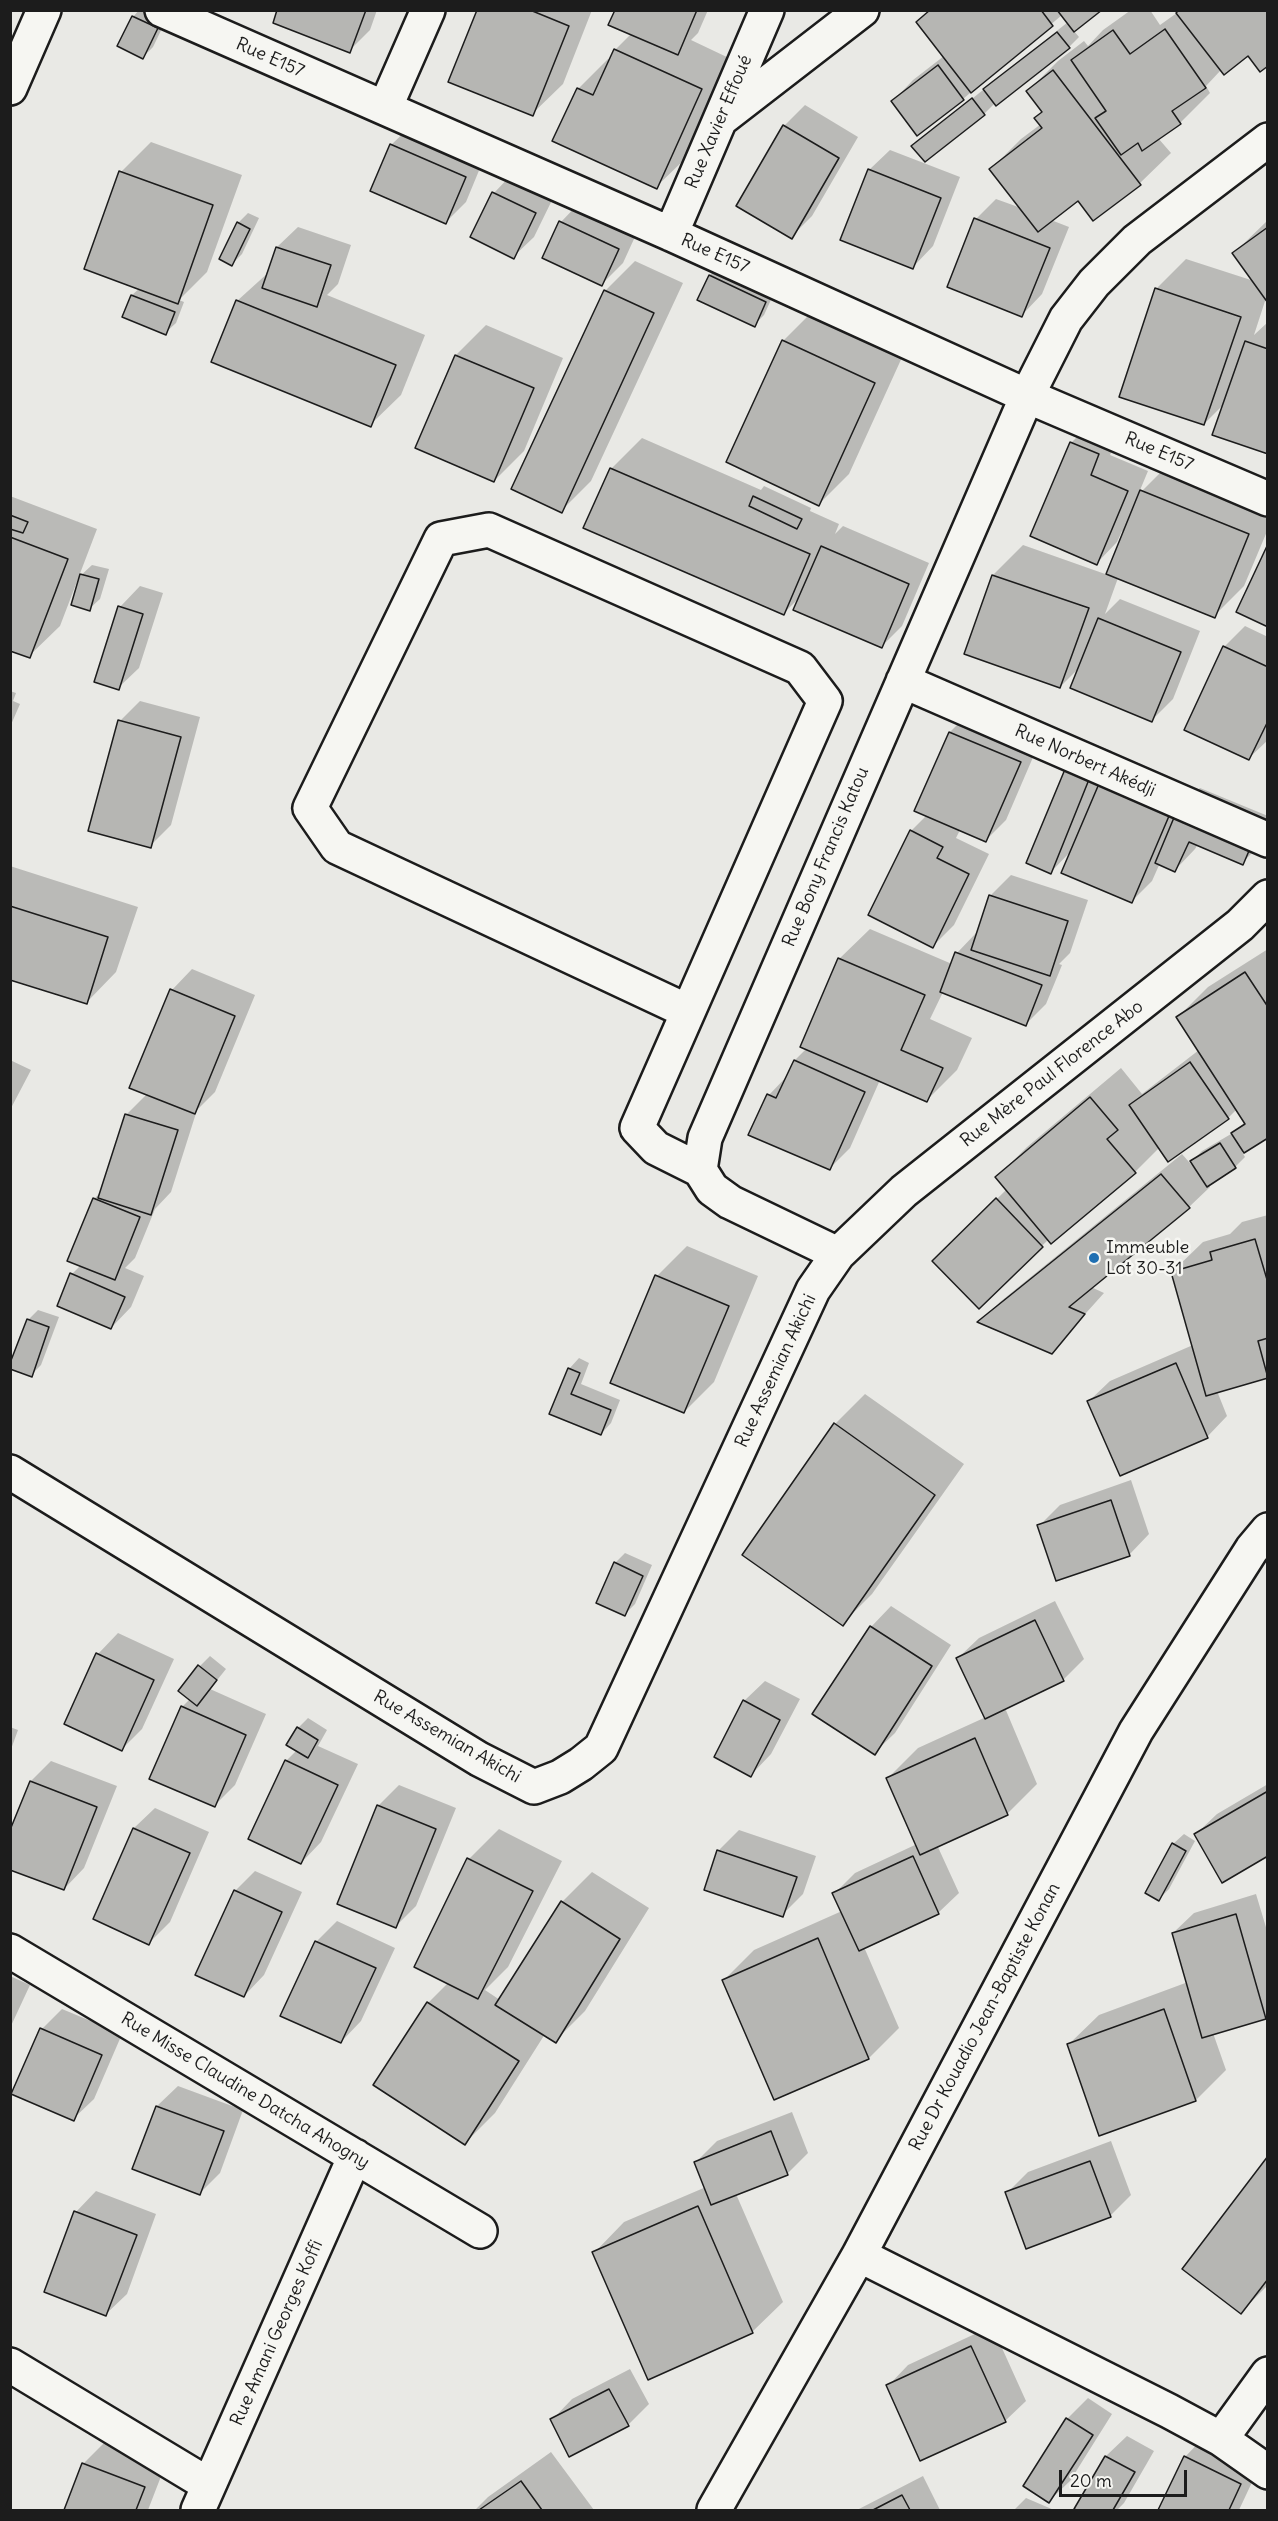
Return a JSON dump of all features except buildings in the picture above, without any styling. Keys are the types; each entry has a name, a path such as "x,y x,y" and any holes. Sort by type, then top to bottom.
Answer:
{"street":[{"path":"10,88 44,10"},
{"name":"Rue E157","path":"162,10 671,234 1027,396 1268,499"},
{"path":"385,108 428,10"},
{"name":"Rue Xavier Effoué","path":"671,234 767,10"},
{"path":"720,120 862,10"},
{"name":"Rue Bony Francis Katou","path":"700,1170 705,1138 1027,396 1066,319 1094,283 1137,240 1268,140"},
{"path":"687,1011 337,847 310,808 441,539 489,530 800,669 825,701 637,1128 656,1148 700,1170 712,1189 730,1202 838,1254"},
{"name":"Rue Norbert Akédji","path":"903,681 1268,840"},
{"name":"Rue Mère Paul Florence Abo","path":"838,1254 904,1191 1240,925 1268,897"},
{"name":"Rue Assemian Akichi","path":"10,1472 479,1760 534,1787 560,1777 601,1748 813,1290 838,1254"},
{"name":"Rue Dr Kouadio Jean-Baptiste Konan","path":"714,2511 859,2255 1136,1731 1252,1549 1268,1530"},
{"name":"Rue Misse Claudine Datcha Ahogny","path":"10,1951 480,2231"},
{"name":"Rue Amani Georges Koffi","path":"204,2498 355,2157"},
{"path":"859,2255 1221,2439 1268,2472"},
{"path":"10,2365 204,2498"},
{"path":"1221,2439 1268,2374"}],"place":[{"name":"Immeuble Lot 30-31","path":"1094,1258"}]}
